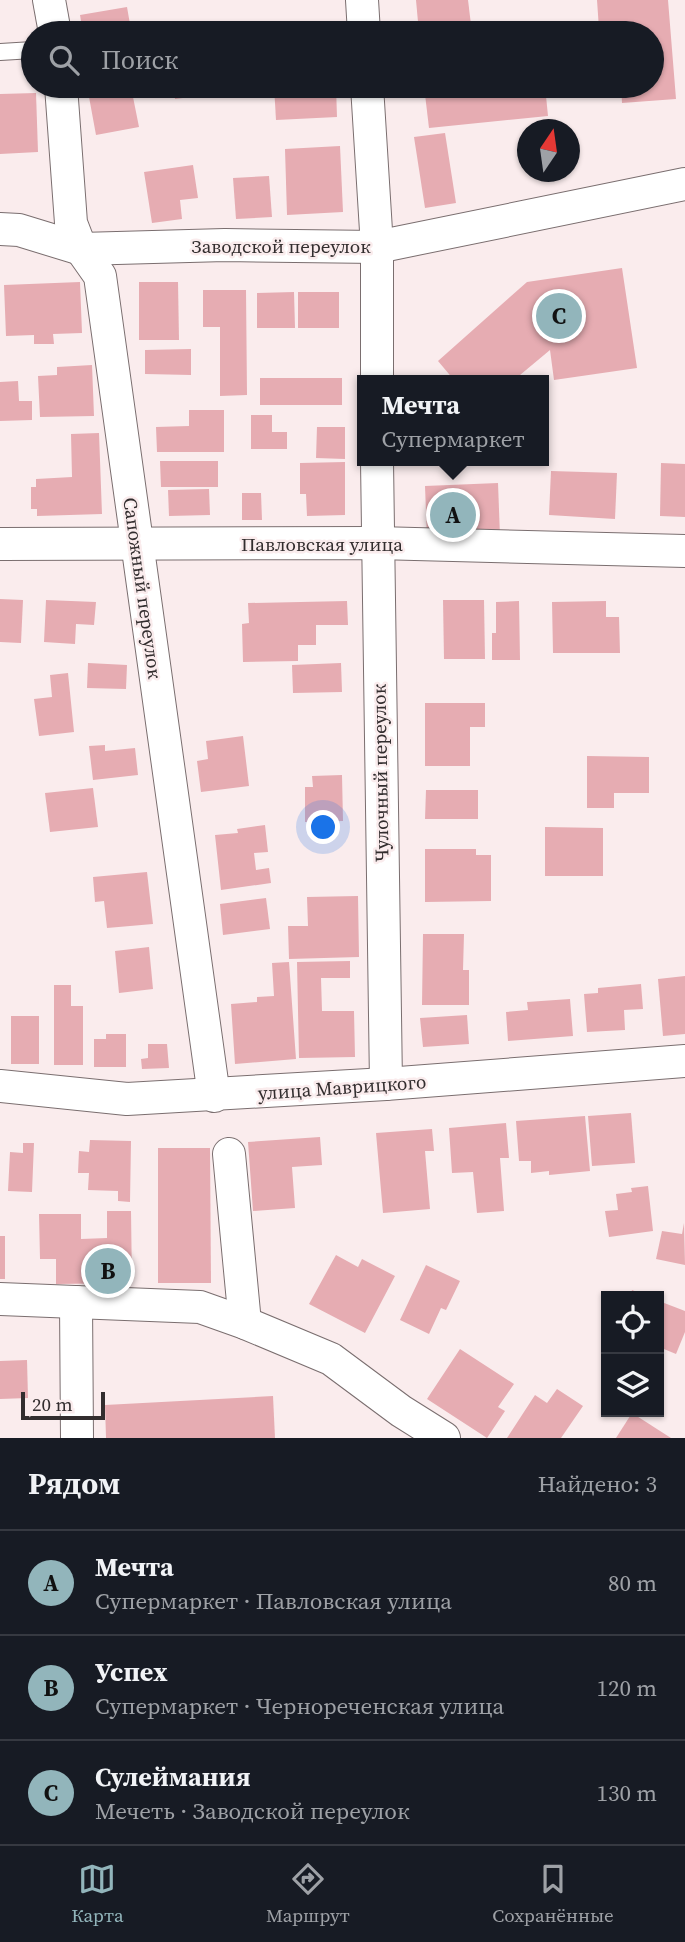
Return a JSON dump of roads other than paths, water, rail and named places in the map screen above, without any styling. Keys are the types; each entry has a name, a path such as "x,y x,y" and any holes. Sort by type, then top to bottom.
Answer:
{"street":[{"path":"49,0 53,21"},
{"path":"362,0 363,21"},
{"name":"Сапожный переулок","path":"62,98 76,236 100,276 214,1096"},
{"path":"368,98 377,247 377,375"},
{"name":"Заводской переулок","path":"9,229 225,245 377,247 685,184"},
{"name":"Чулочный переулок","path":"377,466 386,1084"},
{"name":"Павловская улица","path":"0,544 377,543 685,551"},
{"name":"улица Маврицкого","path":"0,1086 127,1099 214,1096 685,1061"},
{"path":"229,1154 246,1323"},
{"path":"0,1299 200,1307 246,1323 331,1359 400,1424 444,1438"},
{"path":"76,1302 77,1438"}],"lane":[{"path":"0,52 21,51"}],"place":[{"name":"Сулеймания","path":"559,316"},
{"name":"Мечта","path":"453,515"},
{"name":"Успех","path":"108,1271"}]}
